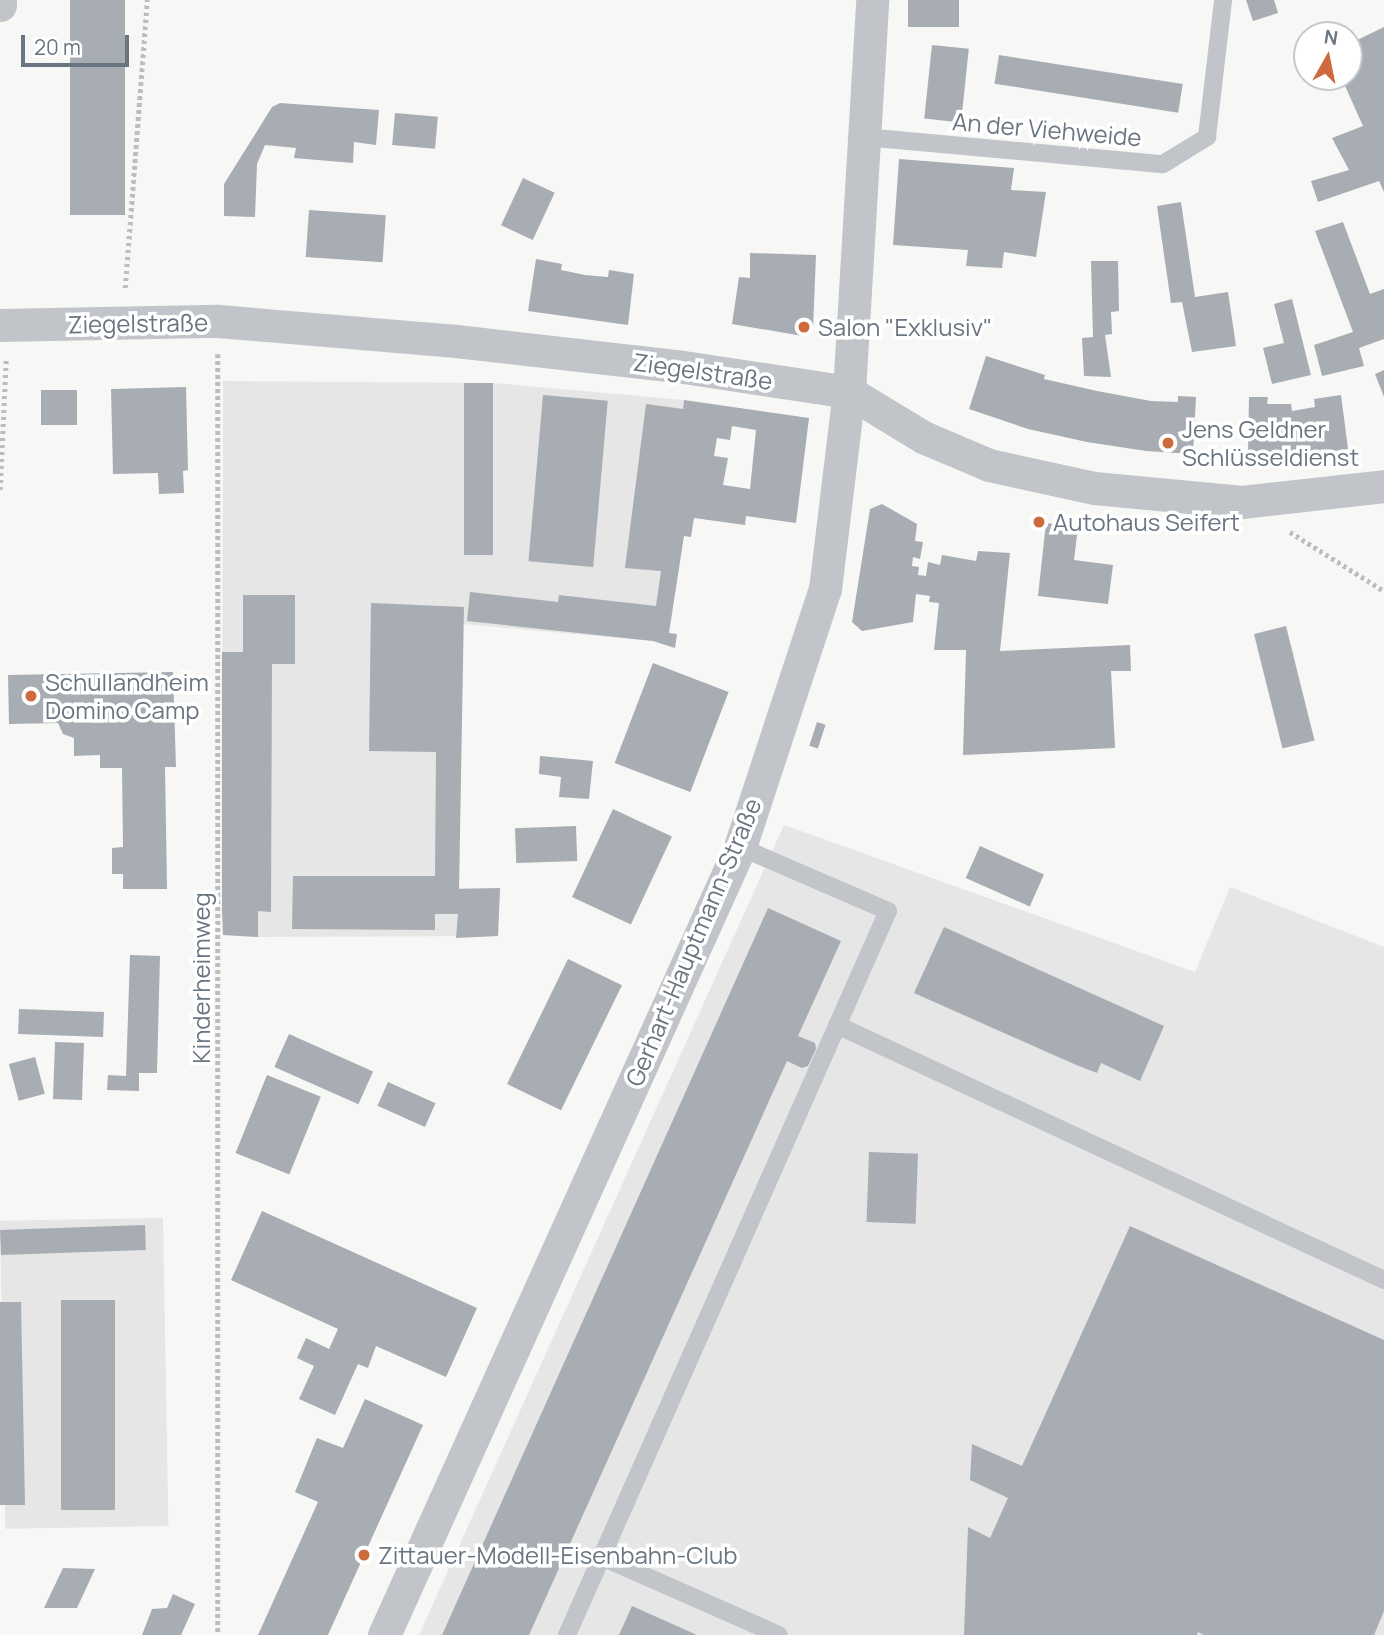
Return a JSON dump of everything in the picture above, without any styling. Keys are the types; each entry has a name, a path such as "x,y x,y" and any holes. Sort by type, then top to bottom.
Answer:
{"street":[{"name":"Gerhart-Hauptmann-Straße","path":"384,1635 740,847 825,589 849,392 872,0"},
{"name":"Ziegelstraße","path":"3,325 218,321 456,341 677,366 849,392 923,437 989,465 1094,488 1242,502 1384,486"}],"lane":[{"name":"An der Viehweide","path":"864,137 1163,164 1207,136 1223,0"},
{"path":"567,1635 888,911 740,847"},
{"path":"837,1025 1384,1280"},
{"path":"602,1557 779,1635"}],"path":[{"path":"122,324 147,0"},
{"name":"Kinderheimweg","path":"218,321 218,1635"},
{"path":"0,490 3,325"},
{"path":"1289,531 1384,591"}],"shaded area":[{"path":"223,381 493,383 684,400 653,641 463,624 459,888 500,888 498,936 258,937 222,911"},
{"path":"784,825 1195,972 1230,887 1384,947 1384,1635 419,1635"},
{"path":"163,1218 168,1526 5,1529 0,1221"}],"building":[{"path":"70,0 125,0 125,215 70,215"},
{"path":"908,0 959,0 959,27 908,27"},
{"path":"1246,0 1274,0 1278,13 1253,21"},
{"path":"1384,27 1384,192 1379,181 1318,202 1311,181 1349,170 1332,138 1363,126 1347,91 1363,91 1363,37"},
{"path":"932,45 969,49 961,122 924,119"},
{"path":"999,55 1183,84 1178,113 994,84"},
{"path":"280,103 379,110 376,145 354,142 353,163 294,158 296,148 265,145 257,164 255,217 224,216 224,184 272,107"},
{"path":"395,113 438,117 435,149 392,145"},
{"path":"899,159 1014,168 1011,190 1046,192 1036,257 1004,252 1002,268 966,266 968,250 893,245"},
{"path":"523,178 555,193 533,240 501,225"},
{"path":"1181,202 1195,297 1228,292 1236,346 1192,352 1182,302 1171,303 1157,206"},
{"path":"309,210 386,215 383,262 306,257"},
{"path":"1343,222 1370,294 1384,289 1384,339 1359,348 1364,366 1322,376 1314,345 1353,332 1315,231"},
{"path":"750,253 816,255 813,329 803,336 732,324 739,277 750,278"},
{"path":"536,259 562,264 561,270 585,275 608,277 609,270 634,274 628,325 528,311"},
{"path":"1091,261 1118,261 1119,311 1111,312 1112,334 1105,335 1111,377 1084,376 1082,338 1093,337"},
{"path":"1292,299 1311,375 1272,384 1263,348 1284,343 1274,304"},
{"path":"986,356 1045,375 1044,379 1097,391 1151,401 1178,402 1178,396 1196,397 1193,454 1146,451 1087,442 1028,429 969,409"},
{"path":"1384,370 1384,397 1375,374"},
{"path":"464,383 493,383 493,555 464,555"},
{"path":"186,387 188,470 183,471 184,493 159,494 158,473 113,474 111,389"},
{"path":"41,390 77,390 77,425 41,425"},
{"path":"543,395 608,401 593,567 528,561"},
{"path":"1341,395 1348,449 1298,456 1248,455 1249,397 1268,397 1267,404 1291,404 1292,411 1315,407 1314,399"},
{"path":"684,400 809,418 796,523 746,516 745,525 694,518 691,537 684,536 669,633 677,634 675,648 653,641 467,621 470,592 558,602 559,595 656,606 661,571 625,568 646,404 683,409","holes":["732,426 756,430 750,489 723,485 728,458 714,456 717,438 730,440"]},
{"path":"882,504 917,524 915,541 923,542 920,559 913,557 912,566 919,567 918,575 926,576 928,562 940,565 942,555 976,561 978,551 1010,553 1000,651 1130,645 1131,671 1111,671 1115,748 963,755 966,650 934,650 939,603 929,602 930,596 916,594 913,622 862,631 852,622 870,509"},
{"path":"1046,523 1078,527 1074,560 1113,565 1108,604 1038,596"},
{"path":"243,595 295,595 295,664 272,664 271,912 258,911 258,937 223,935 222,652 243,652"},
{"path":"371,603 464,607 459,889 500,888 498,936 456,938 458,914 435,914 435,930 292,929 293,876 435,876 436,752 369,751"},
{"path":"1286,626 1315,740 1283,748 1254,634"},
{"path":"653,663 729,692 690,792 615,763"},
{"path":"173,672 176,767 165,767 167,889 123,889 123,874 112,874 112,848 123,847 122,768 100,768 100,755 74,756 74,738 63,734 58,723 9,724 8,675"},
{"path":"817,722 826,725 818,749 809,746"},
{"path":"540,756 593,761 589,799 559,797 561,777 539,774"},
{"path":"613,809 672,836 631,924 572,897"},
{"path":"576,826 577,861 516,863 515,828"},
{"path":"980,846 1044,874 1030,906 966,878"},
{"path":"768,908 841,941 798,1036 815,1043 816,1049 808,1066 802,1068 787,1061 529,1635 442,1635"},
{"path":"944,927 1164,1026 1140,1081 1101,1063 1097,1073 914,993"},
{"path":"130,955 160,956 157,1073 139,1073 139,1091 107,1090 108,1075 126,1076"},
{"path":"568,959 622,985 561,1110 507,1084"},
{"path":"19,1009 104,1012 103,1037 18,1034"},
{"path":"289,1034 373,1071 358,1104 274,1067"},
{"path":"55,1042 84,1043 82,1100 53,1099"},
{"path":"35,1057 45,1094 19,1101 9,1064"},
{"path":"267,1075 321,1097 289,1175 236,1153"},
{"path":"388,1082 436,1103 425,1127 377,1106"},
{"path":"869,1152 918,1154 916,1224 867,1222"},
{"path":"262,1211 477,1308 446,1377 376,1346 368,1368 358,1364 335,1415 299,1399 314,1366 297,1358 306,1338 329,1349 338,1329 231,1280"},
{"path":"145,1225 146,1250 1,1255 0,1230"},
{"path":"1130,1226 1384,1340 1384,1611 1374,1635 1204,1635 1198,1632 1197,1635 964,1635 968,1527 990,1538 1008,1498 970,1480 972,1444 1022,1466"},
{"path":"61,1300 115,1300 115,1510 61,1510"},
{"path":"0,1302 21,1302 25,1505 0,1505"},
{"path":"365,1399 423,1425 328,1635 258,1635 318,1502 295,1492 317,1438 343,1448"},
{"path":"63,1568 95,1569 77,1608 44,1608"},
{"path":"173,1594 195,1604 181,1635 142,1635 152,1609 167,1608"},
{"path":"632,1606 697,1635 619,1635"}],"place":[{"name":"Salon \"Exklusiv\"","path":"804,327"},
{"name":"Jens Geldner Schlüsseldienst","path":"1168,443"},
{"name":"Autohaus Seifert","path":"1039,522"},
{"name":"Schullandheim Domino Camp","path":"31,696"},
{"name":"Zittauer-Modell-Eisenbahn-Club","path":"364,1555"}]}
